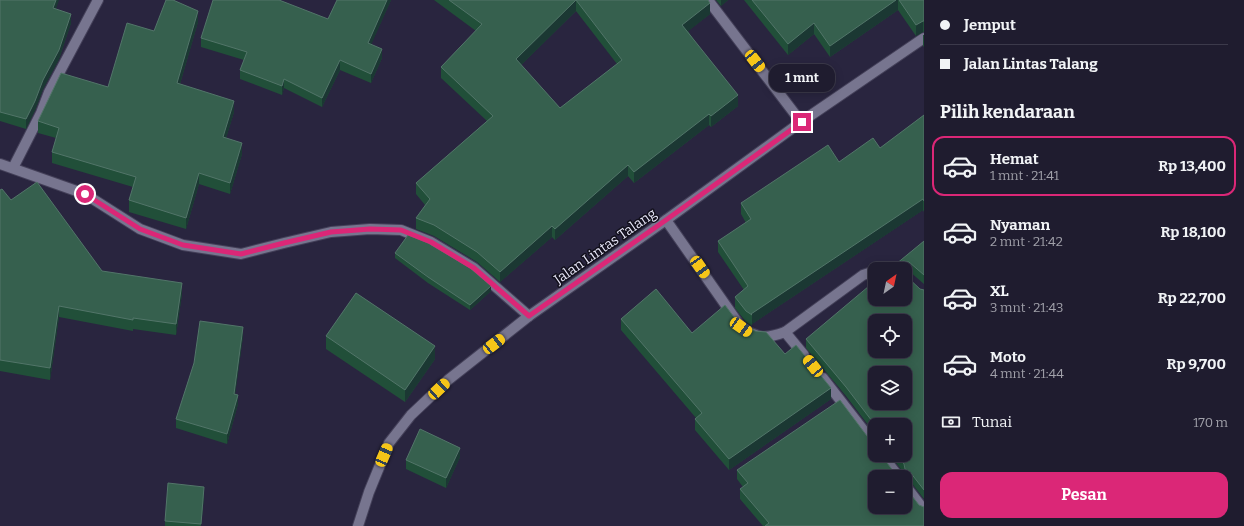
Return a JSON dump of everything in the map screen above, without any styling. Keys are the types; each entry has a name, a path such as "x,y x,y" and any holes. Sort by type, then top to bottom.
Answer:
{"street":[{"path":"13,168 41,113 49,92 98,0"},
{"path":"708,0 802,122"},
{"name":"Jalan Lintas Talang","path":"358,526 368,492 389,443 411,415 448,380 529,316 802,122 924,38"},
{"path":"0,164 85,194 140,229 183,245 241,254 331,232 370,229 401,230 431,242 474,268 529,316"},
{"path":"666,220 741,327 753,335 770,337 785,332 862,275 868,273"},
{"path":"785,332 808,360"},
{"path":"818,372 838,402 868,437"},
{"path":"887,462 894,470"},
{"path":"912,494 924,510"}],"building":[{"path":"0,0 56,0 53,8 71,14 59,50 43,80 26,119 0,112"},
{"path":"166,0 173,0 198,11 177,83 234,101 223,137 242,143 230,183 199,173 186,218 129,200 136,177 52,152 59,128 38,121 61,73 108,87 127,23 154,31"},
{"path":"213,0 279,0 328,19 337,0 387,0 368,43 382,49 371,74 340,60 322,98 284,79 282,86 240,70 247,52 201,38"},
{"path":"449,0 576,0 708,0 710,3 682,25 738,95 711,116 709,114 634,172 628,165 555,229 552,226 500,272 477,252 434,225 416,218 430,199 416,183 493,116 441,67 482,24","holes":["576,0 622,60 560,108 516,59"]},
{"path":"752,0 896,0 830,46 814,23 788,44"},
{"path":"899,0 924,0 924,21 916,25"},
{"path":"924,115 924,201 923,199 751,314 752,315 746,311 735,297 748,286 718,241 751,219 741,203 828,145 839,162 873,138 880,148"},
{"path":"37,182 102,271 182,283 176,324 133,318 133,320 59,306 50,368 0,360 0,190 2,189 11,200"},
{"path":"408,235 428,243 470,268 491,286 470,305 395,253"},
{"path":"924,241 924,275 912,265 912,262 898,262"},
{"path":"912,282 920,289 924,290 924,490 912,475 912,470 905,469 902,462 912,462 912,418 870,418 806,339 868,287 868,306 912,306"},
{"path":"656,289 692,333 725,305 737,321 755,331 766,332 785,354 796,345 831,388 729,459 695,419 702,413 621,319"},
{"path":"356,293 435,346 405,390 326,336"},
{"path":"200,321 243,327 234,394 238,395 227,434 176,419 194,363"},
{"path":"840,400 868,437 868,462 886,462 892,470 868,470 868,514 912,514 912,496 919,505 924,507 924,526 765,526 769,523 740,489 748,483 737,470"},
{"path":"420,429 460,448 446,478 406,460"},
{"path":"168,483 204,487 201,524 165,521"}],"route":[{"path":"85,194 140,229 183,245 241,254 331,232 370,229 401,230 431,242 474,268 529,316 802,122"}]}
